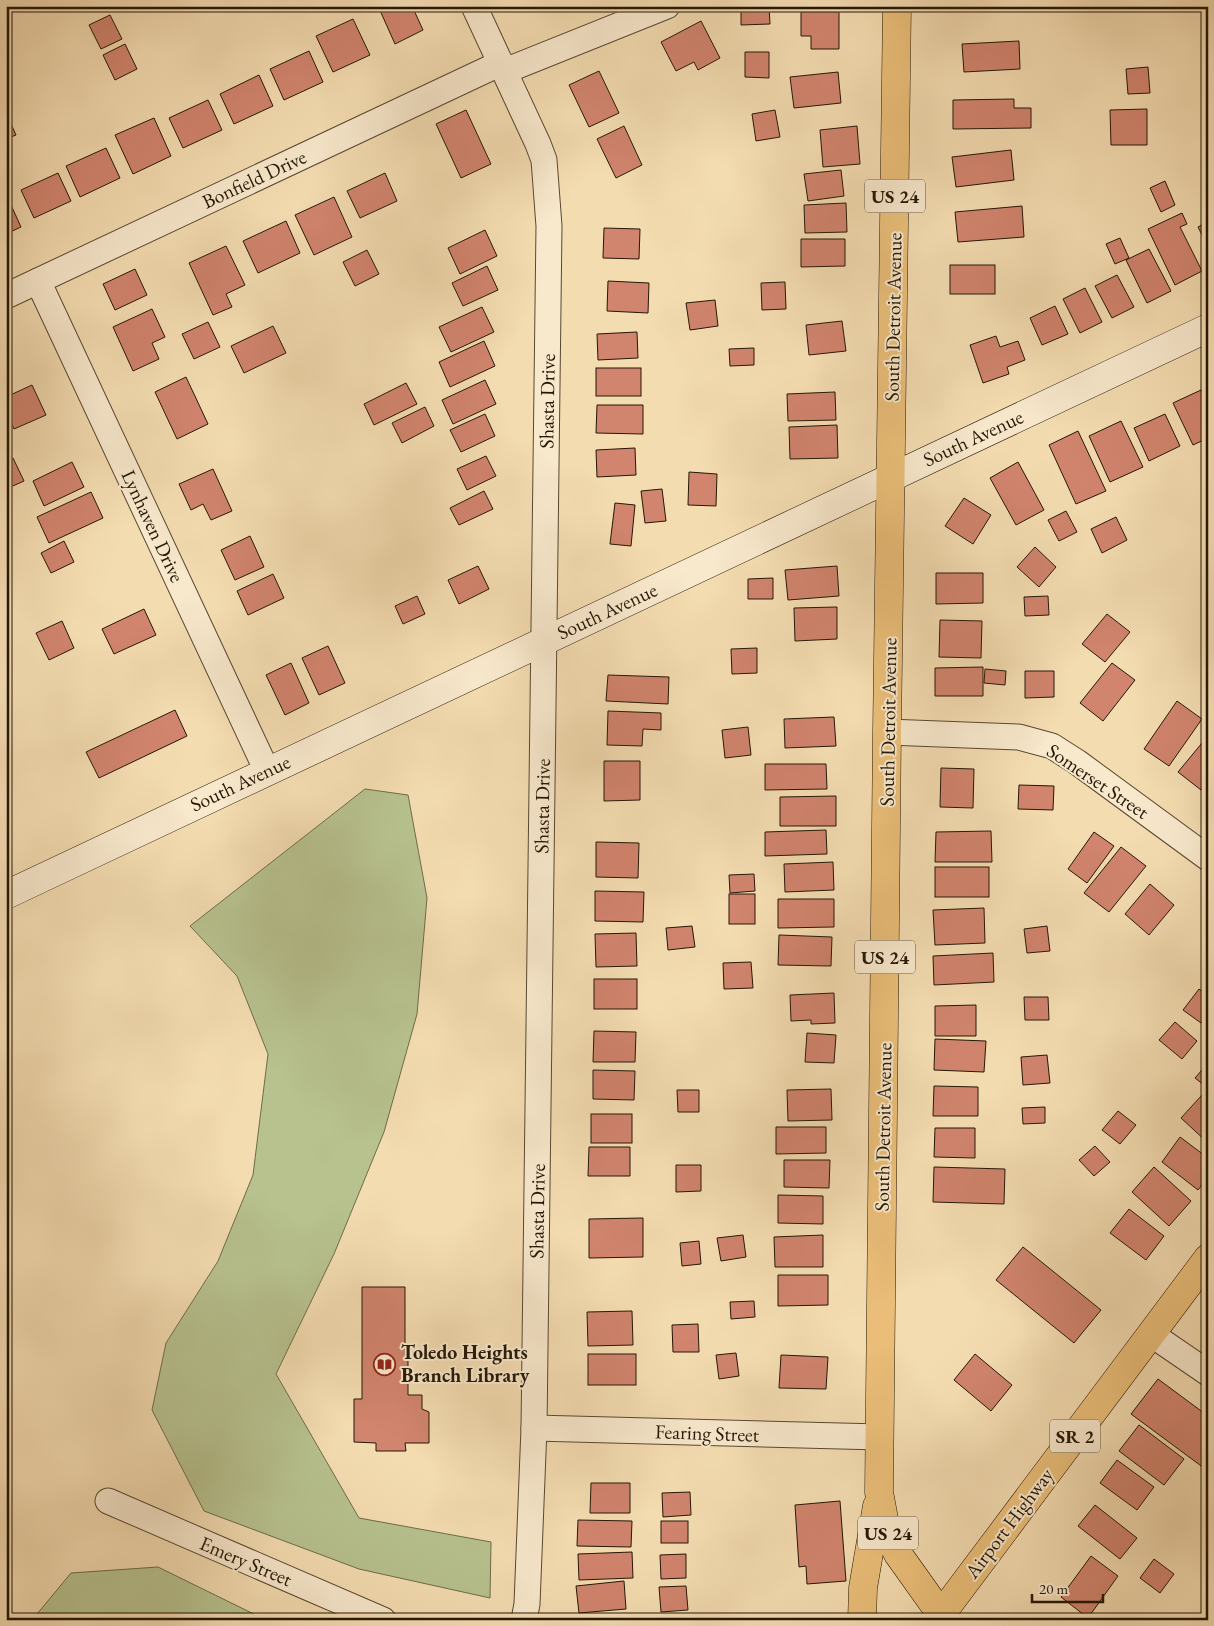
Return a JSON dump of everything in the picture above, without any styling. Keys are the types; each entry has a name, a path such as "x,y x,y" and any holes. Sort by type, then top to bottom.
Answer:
{"main road":[{"name":"South Detroit Avenue","path":"880,1437 897,6"},
{"name":"Airport Highway","path":"941,1618 1208,1258"},
{"name":"US 24","path":"880,1437 879,1492 886,1530 898,1554 941,1618"},
{"path":"862,1620 863,1588 879,1492"}],"street":[{"name":"Shasta Drive","path":"474,6 544,160 549,226 534,1428 527,1604 524,1620"},
{"name":"Bonfield Drive","path":"6,296 503,67 667,6"},
{"name":"Lynhaven Drive","path":"38,281 267,771"},
{"name":"South Avenue","path":"6,895 1208,328"},
{"name":"Somerset Street","path":"887,732 1019,737 1052,746 1077,762 1208,858"},
{"path":"1151,1334 1208,1373"},
{"name":"Fearing Street","path":"534,1428 880,1437"},
{"name":"Emery Street","path":"108,1501 383,1620"}],"green space":[{"path":"365,789 408,795 427,898 417,1014 384,1132 334,1254 276,1374 359,1518 491,1542 490,1598 359,1569 204,1511 152,1410 166,1343 218,1261 253,1175 268,1054 237,976 190,926"},
{"path":"158,1567 266,1620 32,1620 71,1573"}],"building":[{"path":"64,6 77,6 66,12"},
{"path":"378,6 412,6 423,30 395,44"},
{"path":"741,6 769,6 770,24 741,25"},
{"path":"801,12 839,12 839,49 811,49 811,36 801,36"},
{"path":"110,15 122,39 101,49 89,25"},
{"path":"353,19 370,55 333,72 316,36"},
{"path":"701,21 720,58 698,70 694,62 676,71 661,42"},
{"path":"1019,41 1020,69 964,72 962,44"},
{"path":"125,44 137,69 115,80 103,55"},
{"path":"309,51 323,82 284,100 270,69"},
{"path":"745,52 769,52 769,78 745,77"},
{"path":"1148,67 1150,93 1128,94 1126,69"},
{"path":"599,71 619,113 589,127 569,85"},
{"path":"838,72 841,103 794,108 790,77"},
{"path":"259,75 273,106 234,124 220,94"},
{"path":"1014,99 1014,108 1031,108 1031,128 953,129 953,100"},
{"path":"208,100 222,130 183,148 169,118"},
{"path":"1147,109 1147,145 1111,145 1110,110"},
{"path":"466,110 491,164 461,178 436,124"},
{"path":"775,110 780,137 756,141 752,114"},
{"path":"6,113 16,135 6,139"},
{"path":"154,118 171,156 133,174 115,135"},
{"path":"624,126 642,165 616,178 597,139"},
{"path":"857,126 860,164 823,167 820,130"},
{"path":"106,148 120,178 80,197 66,166"},
{"path":"1011,150 1014,180 956,187 952,157"},
{"path":"841,170 844,196 808,201 804,174"},
{"path":"58,173 71,201 34,218 21,190"},
{"path":"385,173 397,201 360,218 347,191"},
{"path":"1165,181 1175,205 1161,212 1150,188"},
{"path":"6,194 21,227 6,234"},
{"path":"334,197 352,237 314,255 295,215"},
{"path":"846,203 847,232 805,233 804,205"},
{"path":"1022,206 1024,237 958,242 955,212"},
{"path":"1182,213 1187,224 1180,227 1202,271 1175,285 1148,229"},
{"path":"286,221 300,253 258,273 243,241"},
{"path":"1208,222 1208,247 1198,227"},
{"path":"604,228 640,229 639,259 603,258"},
{"path":"485,230 497,256 460,274 448,248"},
{"path":"1120,238 1129,258 1115,264 1106,244"},
{"path":"801,239 845,239 845,266 801,267"},
{"path":"226,246 245,285 226,294 232,307 213,315 189,263"},
{"path":"1149,249 1171,291 1147,303 1126,260"},
{"path":"367,250 379,274 355,286 343,262"},
{"path":"950,265 995,265 995,294 950,294"},
{"path":"487,266 498,290 463,306 452,283"},
{"path":"135,269 147,295 115,310 103,284"},
{"path":"1117,275 1134,307 1112,318 1095,286"},
{"path":"608,281 649,283 648,313 607,311"},
{"path":"785,282 786,309 762,310 761,283"},
{"path":"1085,288 1102,322 1080,333 1063,299"},
{"path":"715,300 718,326 690,330 686,303"},
{"path":"1055,306 1068,334 1042,345 1030,318"},
{"path":"482,307 494,332 451,352 439,327"},
{"path":"152,309 165,337 152,343 159,359 133,371 113,327"},
{"path":"842,321 846,351 809,355 806,325"},
{"path":"208,322 220,347 194,359 182,334"},
{"path":"273,326 286,353 244,373 231,346"},
{"path":"637,332 638,358 598,360 597,334"},
{"path":"996,336 1000,347 1018,341 1025,360 1007,367 1009,374 983,383 970,345"},
{"path":"484,341 495,366 450,387 439,362"},
{"path":"754,348 754,365 730,366 729,349"},
{"path":"596,368 641,368 641,396 596,396"},
{"path":"186,377 208,424 177,439 155,392"},
{"path":"485,380 496,404 453,424 442,400"},
{"path":"406,383 417,404 374,425 364,404"},
{"path":"32,385 46,415 14,429 6,412 6,397"},
{"path":"1201,390 1208,405 1208,438 1193,445 1173,403"},
{"path":"835,392 836,420 788,421 787,394"},
{"path":"597,405 643,405 643,434 596,433"},
{"path":"425,407 434,426 402,443 392,423"},
{"path":"485,414 495,436 461,452 450,430"},
{"path":"1165,414 1180,446 1149,461 1134,428"},
{"path":"1121,421 1143,467 1110,482 1089,436"},
{"path":"837,425 838,458 790,459 789,427"},
{"path":"1078,431 1106,491 1076,504 1049,445"},
{"path":"635,448 636,475 597,477 596,450"},
{"path":"486,456 496,476 467,490 457,469"},
{"path":"13,458 24,481 6,489 6,462"},
{"path":"72,462 84,487 44,506 33,481"},
{"path":"1018,462 1044,510 1016,525 990,478"},
{"path":"213,469 232,511 211,520 203,504 191,510 179,484"},
{"path":"689,472 717,474 716,506 688,505"},
{"path":"662,489 666,521 645,523 641,491"},
{"path":"484,491 493,509 459,525 450,508"},
{"path":"91,492 103,518 49,543 37,517"},
{"path":"964,498 991,515 973,544 945,526"},
{"path":"615,503 635,505 631,546 610,544"},
{"path":"1066,511 1077,532 1059,541 1048,520"},
{"path":"1116,517 1127,540 1102,553 1091,529"},
{"path":"250,536 264,567 235,580 221,550"},
{"path":"64,541 74,562 51,573 41,553"},
{"path":"1035,547 1056,567 1039,587 1017,567"},
{"path":"478,566 489,589 459,604 448,580"},
{"path":"837,566 839,596 788,600 785,570"},
{"path":"936,573 983,573 983,603 936,604"},
{"path":"273,574 284,598 248,615 237,591"},
{"path":"773,578 773,599 748,599 748,579"},
{"path":"417,596 425,614 403,624 395,606"},
{"path":"1048,596 1049,615 1025,616 1024,597"},
{"path":"837,607 837,639 795,641 794,608"},
{"path":"144,609 156,635 114,654 102,629"},
{"path":"1107,614 1130,632 1105,662 1082,644"},
{"path":"940,620 982,621 981,658 939,657"},
{"path":"62,621 74,648 49,660 36,633"},
{"path":"328,646 345,683 319,695 302,658"},
{"path":"757,648 757,673 732,674 731,649"},
{"path":"291,663 309,703 285,715 266,675"},
{"path":"1112,663 1135,680 1103,721 1080,703"},
{"path":"983,667 983,696 935,696 935,668"},
{"path":"985,669 1006,671 1005,685 984,683"},
{"path":"1025,671 1054,671 1054,697 1025,698"},
{"path":"608,675 669,677 668,704 606,701"},
{"path":"1177,701 1202,719 1169,766 1144,749"},
{"path":"175,710 187,736 99,778 86,752"},
{"path":"608,711 661,713 661,730 643,729 642,746 607,745"},
{"path":"834,717 836,746 785,748 784,719"},
{"path":"748,727 751,755 725,758 722,730"},
{"path":"1207,737 1208,782 1201,790 1178,772"},
{"path":"604,761 640,761 640,800 604,801"},
{"path":"765,764 826,764 827,789 765,790"},
{"path":"941,768 974,769 973,808 940,807"},
{"path":"1019,785 1054,786 1053,810 1018,809"},
{"path":"836,796 836,826 780,826 780,797"},
{"path":"826,830 827,854 765,856 765,832"},
{"path":"991,831 992,862 935,862 936,832"},
{"path":"1094,832 1114,846 1087,883 1068,869"},
{"path":"596,842 639,843 638,878 596,877"},
{"path":"1121,847 1146,866 1109,912 1084,893"},
{"path":"833,862 834,890 785,892 784,864"},
{"path":"935,867 989,867 989,897 935,897"},
{"path":"754,874 755,891 730,893 729,875"},
{"path":"1150,884 1174,905 1149,935 1125,914"},
{"path":"595,891 644,892 643,922 595,921"},
{"path":"729,894 755,894 755,924 729,924"},
{"path":"778,899 834,899 834,927 778,928"},
{"path":"984,908 985,943 935,945 933,910"},
{"path":"692,926 695,947 668,950 666,928"},
{"path":"1047,926 1050,951 1027,953 1024,929"},
{"path":"636,933 637,966 596,967 595,934"},
{"path":"779,935 832,937 831,966 778,965"},
{"path":"993,953 994,982 934,985 933,956"},
{"path":"751,962 753,988 724,989 723,963"},
{"path":"594,979 637,979 637,1009 594,1009"},
{"path":"1199,989 1208,995 1208,1015 1201,1023 1183,1010"},
{"path":"834,993 835,1023 811,1024 811,1020 791,1021 790,995"},
{"path":"1024,997 1048,997 1049,1020 1025,1020"},
{"path":"976,1005 976,1036 935,1036 935,1006"},
{"path":"1175,1022 1197,1041 1182,1059 1159,1040"},
{"path":"594,1031 636,1032 635,1062 593,1062"},
{"path":"807,1033 836,1035 834,1063 805,1062"},
{"path":"935,1039 986,1041 984,1072 934,1070"},
{"path":"1047,1055 1050,1083 1023,1085 1021,1057"},
{"path":"1208,1063 1208,1088 1195,1078"},
{"path":"593,1070 635,1071 634,1100 593,1099"},
{"path":"934,1086 978,1087 978,1116 933,1116"},
{"path":"831,1089 832,1120 788,1121 787,1090"},
{"path":"677,1090 699,1090 699,1112 678,1112"},
{"path":"1202,1095 1208,1100 1208,1143 1181,1118"},
{"path":"1045,1107 1045,1123 1023,1124 1022,1108"},
{"path":"1118,1111 1136,1125 1120,1144 1102,1130"},
{"path":"591,1114 632,1114 632,1143 591,1143"},
{"path":"776,1127 826,1127 826,1153 776,1154"},
{"path":"935,1128 975,1128 975,1158 934,1157"},
{"path":"1180,1137 1208,1158 1208,1177 1198,1190 1162,1162"},
{"path":"1095,1146 1110,1162 1094,1176 1079,1160"},
{"path":"589,1147 630,1147 630,1176 588,1176"},
{"path":"784,1160 830,1160 829,1188 784,1187"},
{"path":"676,1165 701,1165 701,1191 676,1192"},
{"path":"934,1167 1005,1169 1004,1204 933,1202"},
{"path":"1154,1167 1191,1201 1169,1226 1132,1192"},
{"path":"778,1195 823,1196 823,1224 778,1223"},
{"path":"1129,1209 1164,1236 1146,1260 1110,1233"},
{"path":"643,1218 643,1257 589,1258 589,1219"},
{"path":"743,1235 746,1257 721,1261 717,1238"},
{"path":"823,1235 823,1267 775,1267 774,1237"},
{"path":"699,1241 701,1264 682,1266 680,1243"},
{"path":"1023,1247 1101,1310 1074,1343 996,1280"},
{"path":"778,1275 828,1275 828,1305 778,1306"},
{"name":"Toledo Heights Branch Library","path":"362,1287 405,1287 405,1355 408,1355 408,1395 422,1395 422,1409 429,1412 429,1443 405,1443 406,1451 376,1451 376,1443 354,1442 354,1399 362,1399"},
{"path":"754,1301 755,1317 731,1319 730,1302"},
{"path":"632,1311 633,1345 588,1346 587,1312"},
{"path":"698,1324 699,1352 673,1352 672,1325"},
{"path":"736,1353 739,1376 719,1379 716,1355"},
{"path":"588,1354 636,1354 636,1385 588,1385"},
{"path":"975,1354 1012,1385 991,1411 954,1380"},
{"path":"781,1355 828,1357 826,1389 779,1388"},
{"path":"1158,1379 1208,1416 1208,1471 1131,1414"},
{"path":"1139,1425 1184,1459 1164,1485 1119,1451"},
{"path":"1117,1460 1154,1487 1137,1510 1100,1483"},
{"path":"591,1483 630,1483 630,1513 590,1513"},
{"path":"690,1492 691,1515 663,1517 662,1493"},
{"path":"840,1501 846,1581 807,1584 806,1566 799,1567 795,1505"},
{"path":"1095,1505 1137,1538 1120,1559 1078,1526"},
{"path":"578,1520 632,1521 631,1547 577,1546"},
{"path":"661,1521 688,1521 688,1543 661,1543"},
{"path":"632,1552 633,1578 579,1580 578,1554"},
{"path":"686,1554 686,1578 661,1579 660,1555"},
{"path":"1091,1556 1118,1576 1088,1618 1061,1597"},
{"path":"1154,1559 1174,1574 1160,1593 1140,1578"},
{"path":"624,1581 626,1609 579,1613 576,1586"},
{"path":"686,1586 688,1610 661,1612 659,1587"},
{"path":"842,1616 842,1620 728,1620"}],"place":[{"name":"Toledo Heights Branch Library","path":"385,1364"}]}
